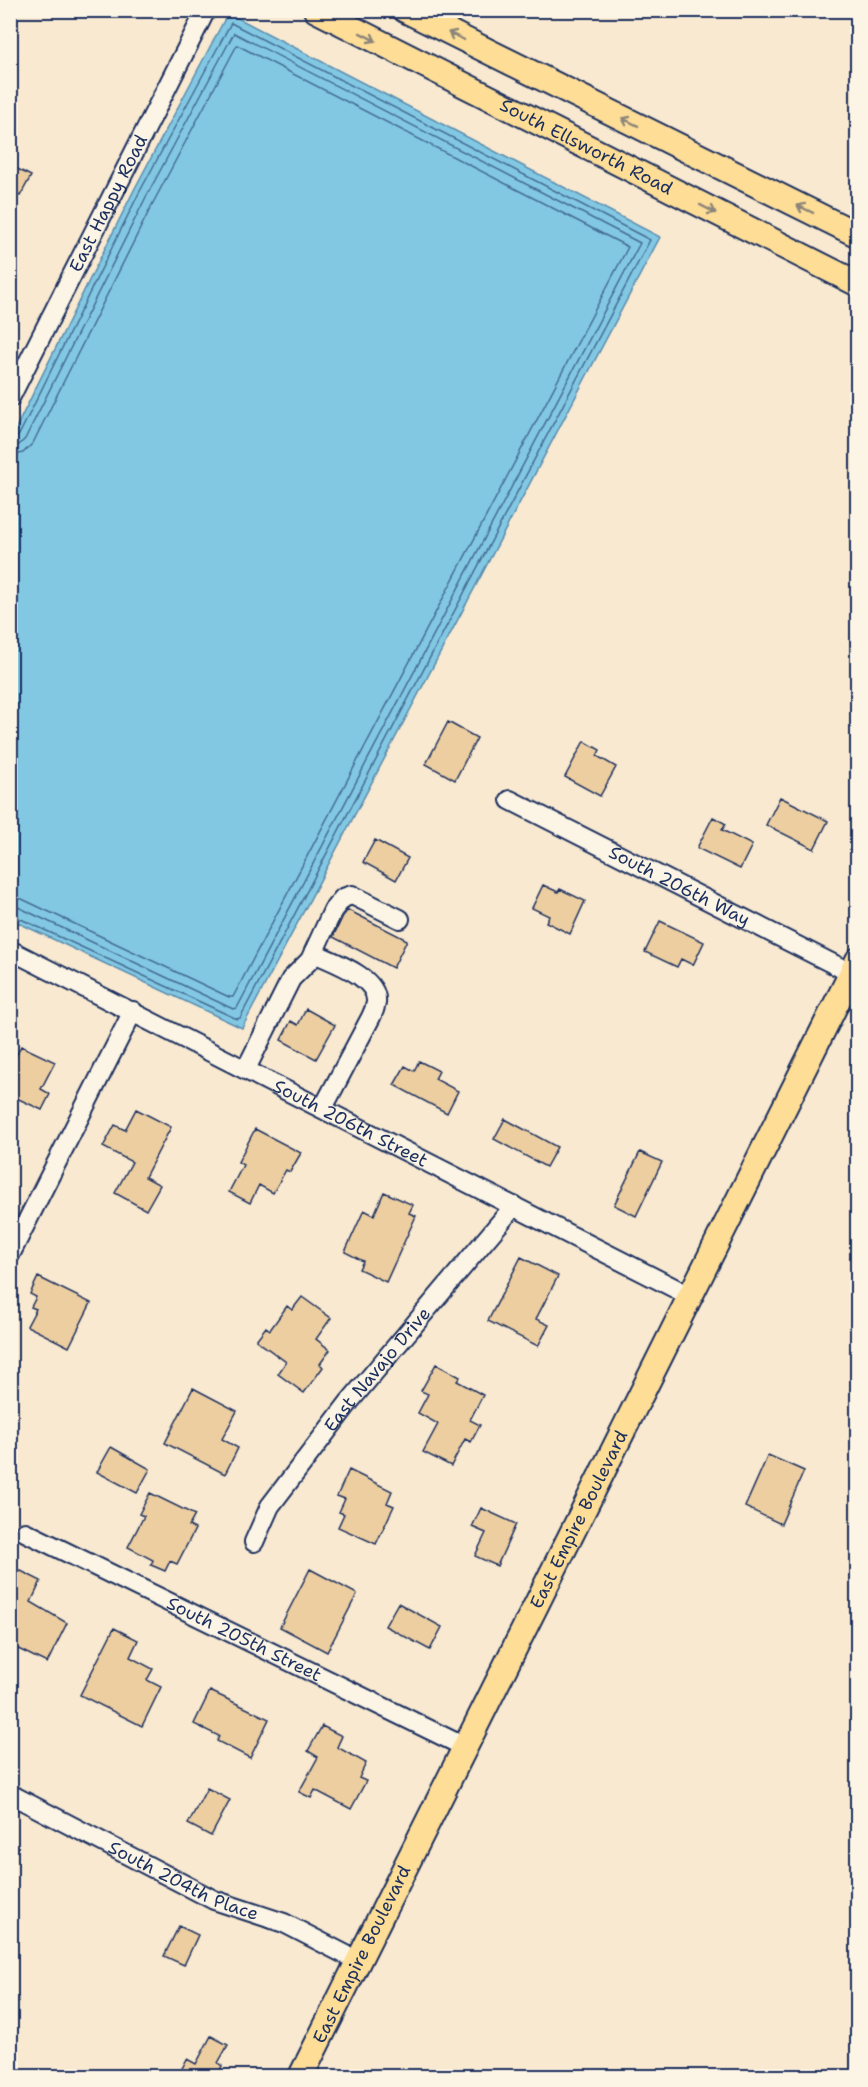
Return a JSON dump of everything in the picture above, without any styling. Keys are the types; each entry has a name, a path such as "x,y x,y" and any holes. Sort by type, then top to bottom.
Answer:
{"main road":[{"name":"South Ellsworth Road","path":"316,10 858,284"},
{"path":"405,10 858,235"},
{"name":"East Empire Boulevard","path":"301,2076 854,966"}],"street":[{"name":"East Happy Road","path":"10,398 206,10"},
{"name":"South 206th Way","path":"510,800 854,966"},
{"path":"246,1069 291,979 298,970 305,967 314,953 333,910 343,898 352,896 399,919"},
{"name":"South 206th Street","path":"10,950 690,1296"},
{"path":"314,953 365,979 373,990 376,1002 371,1017 323,1108"},
{"path":"10,1255 133,1011"},
{"name":"East Navajo Drive","path":"254,1542 270,1506 350,1401 514,1206"},
{"name":"South 205th Street","path":"25,1532 465,1748"},
{"name":"South 204th Place","path":"12,1795 214,1900 284,1923 358,1961"}],"water":[{"path":"228,13 660,237 242,1028 10,919 11,438 134,190"}],"building":[{"path":"10,165 31,176 20,196 10,191"},
{"path":"448,722 477,738 455,780 426,764"},
{"path":"584,741 600,750 597,756 616,767 600,796 565,777"},
{"path":"780,797 828,821 814,849 766,825"},
{"path":"713,817 726,824 722,830 752,845 740,869 697,848"},
{"path":"375,840 408,858 396,880 363,862"},
{"path":"543,885 558,892 560,889 585,901 570,934 546,922 549,916 532,908"},
{"path":"348,910 407,940 393,968 333,937"},
{"path":"660,921 704,942 693,965 681,959 677,967 645,952"},
{"path":"306,1009 335,1025 316,1059 281,1040 291,1021 298,1025"},
{"path":"21,1046 55,1062 41,1089 50,1094 42,1110 10,1095 10,1069"},
{"path":"419,1061 439,1071 435,1079 458,1091 447,1113 394,1085 405,1066 414,1071"},
{"path":"136,1109 171,1127 145,1177 160,1185 146,1210 115,1193 132,1162 103,1147 115,1125 125,1130"},
{"path":"505,1119 557,1147 546,1167 494,1139"},
{"path":"255,1129 301,1153 290,1172 286,1170 273,1193 259,1185 250,1203 229,1192 243,1165 238,1162"},
{"path":"640,1152 662,1162 636,1216 614,1205"},
{"path":"384,1192 413,1205 409,1213 416,1216 386,1282 359,1269 363,1261 345,1252 364,1210 374,1215"},
{"path":"521,1257 558,1276 536,1319 549,1325 538,1346 488,1321"},
{"path":"38,1277 91,1303 69,1347 27,1326 36,1309 31,1307 36,1297 30,1294"},
{"path":"302,1297 331,1318 316,1339 330,1350 320,1364 323,1367 304,1393 278,1374 286,1362 256,1340 266,1327 270,1330 287,1306 292,1310"},
{"path":"436,1364 460,1377 457,1381 483,1395 470,1420 480,1425 471,1442 465,1439 451,1466 423,1452 438,1424 418,1413 428,1394 421,1391"},
{"path":"193,1388 237,1411 222,1439 238,1448 225,1474 165,1443"},
{"path":"111,1447 150,1469 137,1493 97,1472"},
{"path":"768,1455 804,1471 781,1524 745,1507"},
{"path":"349,1470 392,1491 387,1503 394,1506 376,1544 338,1527 344,1514 339,1512 345,1499 337,1496"},
{"path":"150,1493 195,1515 189,1526 195,1529 177,1564 170,1561 165,1571 151,1565 153,1560 128,1547 144,1516 139,1514"},
{"path":"481,1508 516,1524 497,1566 475,1556 486,1533 472,1527"},
{"path":"310,1569 357,1594 327,1652 280,1627"},
{"path":"19,1570 41,1581 31,1602 67,1623 47,1663 10,1645 10,1588"},
{"path":"398,1603 442,1627 430,1650 385,1626"},
{"path":"114,1628 138,1640 130,1657 153,1669 147,1680 161,1687 142,1726 80,1695"},
{"path":"210,1691 269,1719 250,1758 217,1741 219,1736 194,1724"},
{"path":"322,1726 342,1736 337,1747 366,1763 359,1778 366,1781 351,1809 315,1790 311,1798 299,1792 318,1757 308,1751"},
{"path":"207,1788 230,1800 211,1836 188,1824"},
{"path":"179,1926 198,1935 184,1965 164,1956"},
{"path":"211,2036 228,2045 218,2063 222,2066 217,2076 178,2076 187,2059 196,2064"}],"waterway":[{"path":"852,772 858,760"}]}
